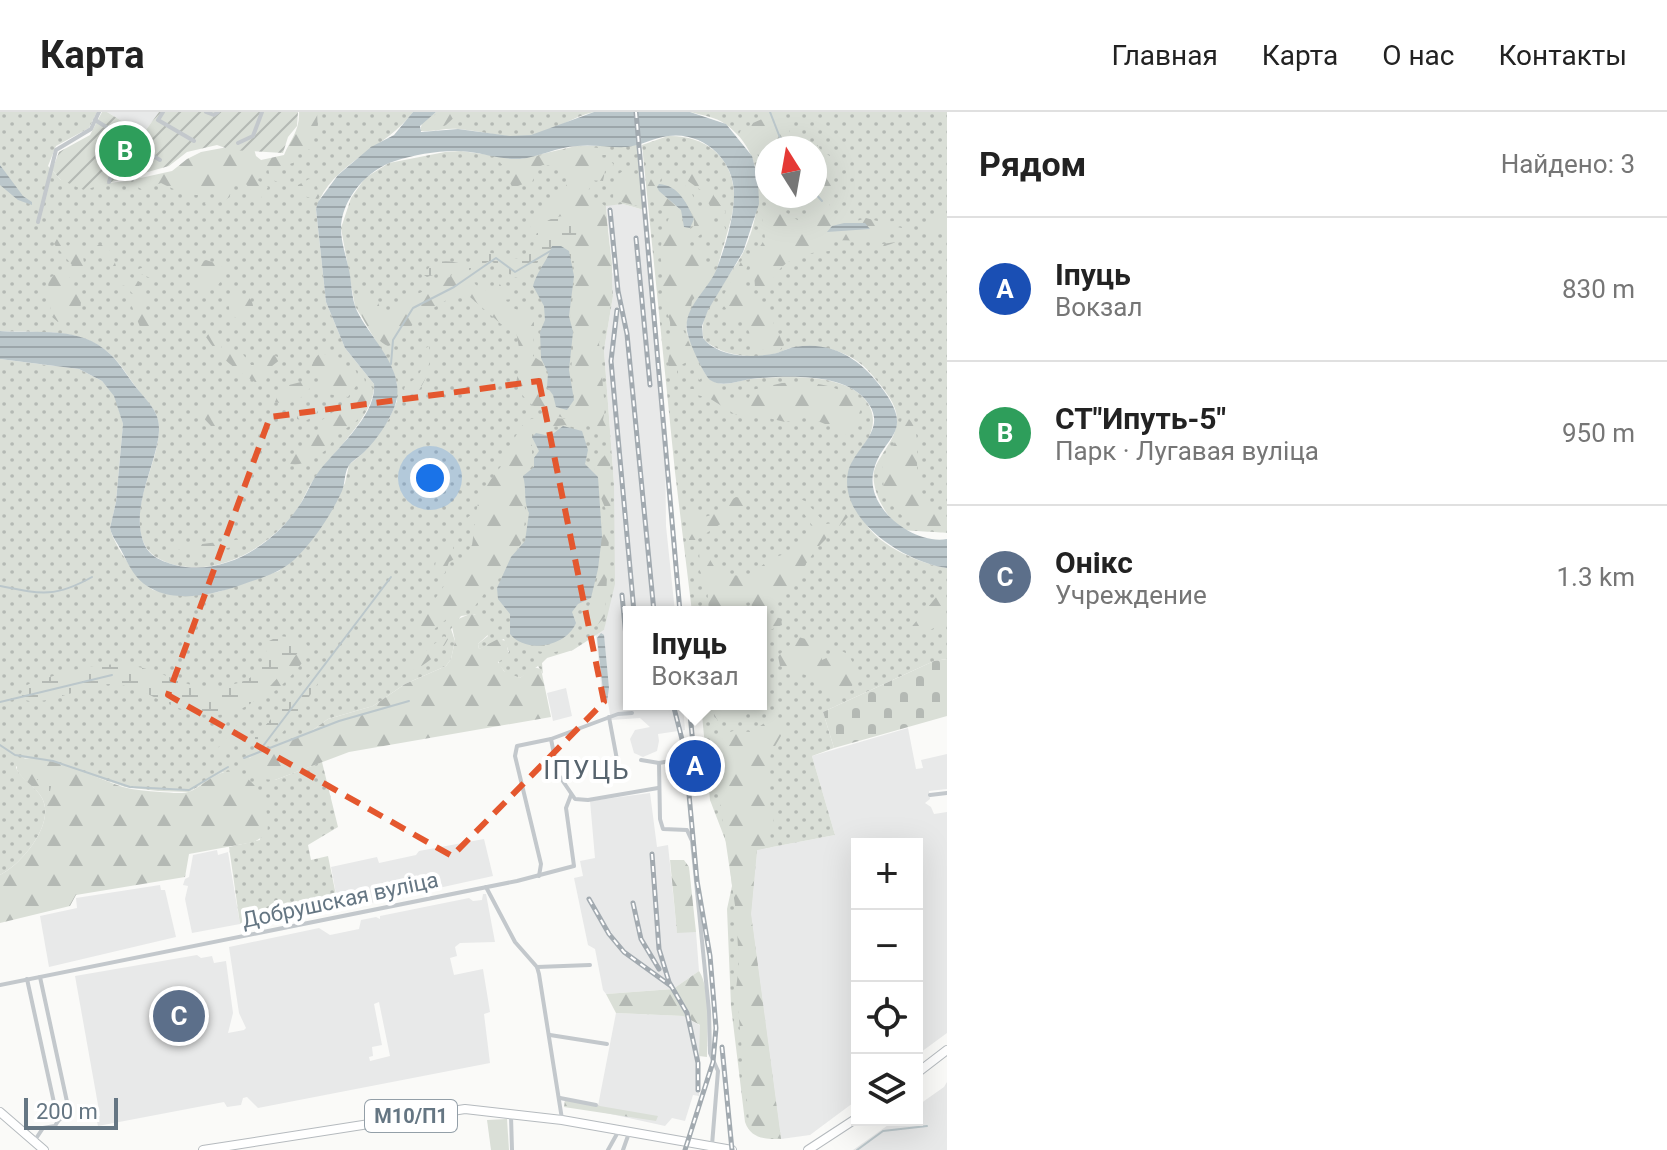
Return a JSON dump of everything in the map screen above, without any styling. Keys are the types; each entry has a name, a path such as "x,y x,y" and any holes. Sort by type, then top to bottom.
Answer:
{"main road":[{"path":"923,1068 947,1050"},
{"name":"М10/П1","path":"203,1150 465,1109 562,1120 725,1149"},
{"path":"0,1112 44,1150"},
{"path":"808,1150 851,1122"}],"street":[{"path":"38,222 56,150 91,129 99,112"},
{"path":"163,112 158,120 194,141"},
{"path":"206,112 215,114"},
{"path":"238,143 253,136 262,112"},
{"path":"95,120 160,160"},
{"path":"109,182 122,137"},
{"path":"539,876 541,864 519,775 517,746 551,739 609,717 632,713"},
{"path":"609,717 618,765"},
{"path":"551,739 558,774 575,799 658,788"},
{"path":"641,760 670,761"},
{"path":"659,763 658,788 663,829 687,830 692,841 709,1011 710,1053 718,1071 712,1145"},
{"path":"930,795 947,793"},
{"name":"Добрушская вуліца","path":"0,985 486,887 574,866 566,808 571,795"},
{"path":"486,887 515,942 537,967 562,1120"},
{"path":"537,967 590,965"},
{"path":"34,1142 43,1128 55,1126 69,1111 40,977"},
{"path":"27,979 58,1121"},
{"path":"550,1035 607,1044"},
{"path":"560,1098 596,1105"},
{"path":"510,1113 512,1150"},
{"path":"608,1150 620,1130"},
{"path":"623,1150 630,1131"},
{"path":"268,1139 269,1150"}],"highlighted area":[{"path":"539,381 604,702 452,856 168,695 270,417"}],"shaded area":[{"path":"107,112 159,112 143,134"},
{"path":"413,112 436,112 420,126 421,132 458,129 510,136 531,135 594,112 690,112 726,124 752,156 755,208 758,208 743,252 708,310 702,326 703,338 717,349 744,356 772,354 795,347 822,347 846,355 867,370 884,391 897,418 893,435 882,451 873,474 873,487 878,500 885,512 908,531 934,539 947,539 947,568 913,558 895,548 864,523 854,507 848,490 848,472 869,437 874,419 872,409 864,398 854,390 826,380 778,377 720,384 710,380 704,372 688,335 688,317 713,276 723,251 732,213 733,182 729,170 714,150 705,143 681,136 663,137 627,147 570,147 520,159 461,151 432,153 395,161 366,178 346,207 341,234 355,306 387,357 397,382 397,395 389,419 370,446 350,465 342,491 327,519 288,565 241,585 198,595 169,595 143,583 131,569 110,528 116,502 123,424 114,396 102,381 79,369 0,359 0,331 72,335 98,345 114,358 153,408 159,425 158,440 140,516 143,541 152,554 160,560 193,568 229,562 246,555 288,520 317,474 369,408 374,384 345,348 326,302 316,209 338,175 371,147 394,135"},
{"path":"0,165 32,205 18,200 0,185"},
{"path":"659,184 677,191 685,201 694,219 690,228 684,227 681,210 659,191"},
{"path":"623,204 644,210 665,440 666,526 674,606 623,606 623,710 683,710 685,730 658,734 657,751 643,757 634,753 630,739 635,730 650,727 640,718 611,720 608,703 603,703 596,635 604,630 613,532 614,484 604,350 613,296 613,272 606,205"},
{"path":"865,223 870,229 827,232 832,226"},
{"path":"552,246 561,246 569,251 574,276 569,316 573,332 569,370 574,400 567,410 556,407 547,387 548,373 541,358 540,332 545,320 544,306 533,286"},
{"path":"563,426 582,431 588,450 585,464 598,477 602,536 598,569 591,598 578,604 572,612 576,623 571,631 555,642 535,646 510,634 510,614 498,599 497,588 511,557 525,541 529,513 523,476 534,467 534,458 539,451 532,437 536,433 550,436"},
{"path":"601,633 604,635 609,688 607,702 604,699 597,638"},
{"path":"566,688 572,716 553,721 547,693"},
{"path":"908,728 916,769 923,768 921,760 947,754 947,789 929,791 930,799 925,803 934,814 947,812 947,1033 923,1051 923,838 851,838 851,1104 810,1135 781,1139 751,914 757,850 835,835 812,756"},
{"path":"650,793 657,847 668,845 677,932 696,932 699,971 673,989 606,994 595,949 588,945 574,878 583,876 580,861 595,858 590,801"},
{"path":"484,839 493,876 339,910 331,867 377,857 379,863 416,855 419,851"},
{"path":"217,850 218,855 228,852 240,924 192,933 185,899 188,886 183,885 189,877 193,855"},
{"path":"160,885 161,890 165,890 176,937 49,967 40,916 77,908 76,898"},
{"path":"483,894 486,894 495,942 460,943 455,947 457,956 450,958 454,975 483,969 490,1012 484,1014 490,1063 258,1108 247,1097 243,1098 241,1105 227,1107 224,1102 98,1126 96,1117 100,1116 75,976 197,955 201,958 212,956 214,963 226,961 233,1013 228,1033 246,1028 239,1013 229,947 319,928 330,935 359,929 361,920 380,919 380,916 469,898 482,900","holes":["379,1002 390,1056 370,1061 369,1057 373,1056 372,1047 382,1045 374,1004"]},
{"path":"616,1013 683,1016 701,1026 699,1096 693,1095 685,1121 672,1118 665,1126 597,1111"},
{"path":"947,1082 947,1150 853,1150 887,1126 923,1126 923,1102"}],"green space":[{"path":"0,112 97,112 89,128 56,146 48,166 61,180 108,183 288,158 303,137 303,112 413,112 402,125 334,179 316,209 326,302 345,348 374,384 373,396 360,421 314,479 296,511 272,536 243,556 210,566 193,567 175,565 152,554 143,541 140,516 158,440 154,410 117,361 89,340 61,333 0,331"},
{"path":"102,112 143,134 159,112 298,112 297,126 288,137 283,153 231,150 217,145 187,152 169,166 84,190 61,180 52,170 59,152 90,135"},
{"path":"299,112 317,112 318,131 310,141 310,149 298,154 293,163 282,166 278,182 270,179 268,167 257,170 257,180 268,187 261,198 257,198 240,181 234,184 228,198 208,206 205,204 207,200 220,193 189,194 161,183 143,190 132,184 136,179 172,171 201,152 233,146 254,149 261,160 284,155 296,130"},
{"path":"436,112 594,112 542,133 524,136 458,129 420,131 422,123"},
{"path":"438,112 460,112 446,125 423,129 424,124"},
{"path":"690,112 947,112 947,533 905,530 898,526 881,503 874,484 875,468 894,435 896,412 883,388 858,361 829,349 808,346 774,354 738,355 720,350 704,340 703,329 709,307 743,253 756,208 827,208 827,136 755,136 755,166 739,136 713,118"},
{"path":"762,112 781,112 792,136 755,136 755,152 739,134 741,130 748,131 753,123 762,119"},
{"path":"668,136 693,139 721,158 732,180 733,211 717,267 691,310 687,323 688,335 704,371 719,383 764,378 813,378 845,385 858,392 867,402 873,418 870,434 852,462 866,524 881,540 902,553 947,568 947,659 934,661 823,712 834,748 812,756 835,835 757,850 751,914 781,1139 755,1135 745,1122 731,1006 727,909 732,886 728,847 710,800 702,710 767,710 767,606 691,606 642,145"},
{"path":"638,145 644,210 623,204 606,206 613,296 604,350 614,484 615,584 604,630 573,650 547,658 542,663 543,674 538,666 520,678 507,674 499,665 499,659 509,652 504,639 479,649 478,644 488,636 475,614 461,616 451,629 455,641 446,666 405,684 373,706 328,719 310,732 249,758 275,780 322,762 338,827 308,845 311,860 328,856 339,910 240,924 229,847 260,840 262,802 256,790 223,772 189,792 158,791 125,787 57,764 25,758 16,767 42,798 44,820 26,853 0,875 0,359 79,369 102,381 115,396 123,424 116,502 110,528 116,544 153,590 188,596 218,592 279,571 307,544 328,515 345,483 349,465 364,452 389,419 397,401 397,384 392,368 355,306 341,228 351,198 365,178 389,163 445,152 461,151 520,159 576,146"},
{"path":"579,146 609,149 611,152 607,155 591,155 590,158 610,160 614,165 605,171 603,181 587,180 591,186 585,196 589,202 605,206 612,264 612,299 599,343 605,409 603,420 609,440 604,441 594,428 572,420 583,430 587,438 580,429 565,425 552,427 545,434 532,434 532,466 521,479 526,488 526,515 521,544 475,606 449,617 431,632 419,634 415,628 472,545 475,524 462,527 468,517 476,512 481,492 502,465 506,451 526,420 543,417 567,419 537,408 520,392 516,383 521,359 516,331 501,324 470,297 457,294 423,314 394,344 388,346 368,327 357,302 362,297 377,300 383,316 390,319 404,300 435,286 454,271 480,261 516,261 542,256 529,275 519,278 502,275 493,265 472,280 491,293 497,291 501,281 506,282 505,291 513,299 503,300 502,304 526,313 534,323 533,356 542,362 546,370 539,379 540,384 551,395 556,409 571,409 575,397 571,371 574,335 570,316 576,276 572,249 530,238 526,234 537,216 552,204 557,192 566,186 567,178 557,166 543,165 538,167 531,185 513,188 510,183 515,167 509,163 501,164 499,160 570,152"},
{"path":"827,154 833,166 830,177 834,189 829,218 896,221 888,225 911,230 887,233 874,241 830,240 827,244 830,248 896,242 883,247 804,255 780,269 766,291 759,292 755,287 753,265 765,238 761,211 778,208 802,222 811,208 827,208"},
{"path":"626,169 635,174 640,184 638,206 613,200 614,177"},
{"path":"695,172 708,182 726,212 706,222 711,226 724,225 724,235 705,231 687,245 689,249 708,249 702,260 712,271 711,278 692,301 690,312 681,325 703,373 699,380 693,365 687,362 677,367 677,377 671,375 668,361 670,322 663,296 660,254 663,232 671,213 655,201 647,187 652,177 662,176 657,189 680,210 682,225 689,230 694,226 694,218 677,186 682,184 689,188 701,212 711,208 702,191 688,181 688,174"},
{"path":"312,180 309,186 315,193 319,192 316,184 322,186 323,192 318,199 297,195 298,185"},
{"path":"943,215 947,218 947,234 922,231 925,224"},
{"path":"565,216 577,224 573,270 572,260 551,249 545,263 546,258 543,257 527,271 517,275 507,273 490,261 465,272 445,271 427,277 424,275 432,265 442,261 466,265 490,253 522,258 533,251 535,237 545,222"},
{"path":"57,239 78,248 86,272 83,275 76,271 69,278 81,302 80,312 65,316 58,322 51,316 48,281 72,265 54,244"},
{"path":"100,244 112,252 117,270 98,253 95,247"},
{"path":"747,257 749,262 742,280 743,291 764,303 784,345 779,351 758,347 743,319 723,318 730,313 724,306 719,312 716,310 742,260"},
{"path":"206,260 221,265 226,274 218,285 202,289 196,285 201,273 198,263"},
{"path":"141,268 164,280 179,300 175,301 158,281 138,273 137,270"},
{"path":"130,277 140,282 138,291 147,300 145,311 157,325 148,335 142,332 131,304 133,294 125,286 115,283"},
{"path":"241,295 249,299 253,307 249,315 241,319 233,315 229,307 233,299"},
{"path":"209,333 215,336 222,348 242,353 251,365 262,365 274,355 281,359 272,366 266,380 255,382 216,350 206,337"},
{"path":"429,346 430,358 422,385 419,390 406,392 406,384 416,378 421,370"},
{"path":"320,353 344,359 346,372 354,366 365,382 356,386 348,397 321,393 322,372 311,368"},
{"path":"309,380 313,384 297,400 275,402 281,387"},
{"path":"782,383 815,383 846,394 861,409 853,428 843,436 838,433 837,424 825,424 808,417 785,422 736,415 709,398 685,392 708,384 720,395 743,402 748,400 752,390"},
{"path":"370,385 373,389 361,416 337,435 328,448 309,461 287,463 288,458 315,438 322,420 333,412 351,406 359,398 357,390"},
{"path":"200,406 214,413 217,426 211,426 197,411"},
{"path":"312,406 318,410 315,416 305,421 297,419 297,413 302,408"},
{"path":"902,418 909,419 915,430 918,481 923,494 932,506 947,517 947,530 925,528 906,520 892,505 884,490 882,468 897,438"},
{"path":"606,454 610,461 611,497 605,617 596,626 584,630 581,625 597,577 601,529 606,510 601,498 599,477 593,467"},
{"path":"736,497 746,499 748,503 745,508 696,540 689,540 686,511 696,516 708,516"},
{"path":"800,499 805,501 826,524 833,523 844,513 849,516 817,548 791,585 769,607 768,613 781,619 782,625 767,631 767,606 752,606 749,602 736,606 709,606 707,586 700,571 699,548 703,548 715,568 730,575 753,573 770,559 793,551 814,535 814,528 798,505"},
{"path":"455,536 457,539 453,548 458,557 449,562 440,577 435,566 437,554 448,547"},
{"path":"246,541 244,545 199,554 174,546 178,542 194,545"},
{"path":"947,584 946,616 942,624 924,633 909,634 909,630"},
{"path":"470,614 485,615 492,622 490,633 478,644 479,649 498,639 506,641 509,656 498,662 504,671 520,678 533,667 541,669 551,717 349,752 275,780 262,779 247,768 247,760 255,754 310,732 328,719 373,706 405,684 446,666 455,641 451,622"},
{"path":"279,636 297,638 301,643 299,651 260,696 231,713 194,713 135,689 112,684 43,701 22,699 20,695 31,683 100,665 139,667 192,685 221,687 249,679 258,672 269,641"},
{"path":"444,636 448,639 435,656 402,674 403,670"},
{"path":"798,637 831,639 832,645 820,653 822,660 842,651 849,655 859,676 846,694 831,697 817,679 780,666 778,656"},
{"path":"575,641 574,646 561,651 543,652 524,648 526,646"},
{"path":"299,644 306,644 310,649 302,663 271,694 258,699"},
{"path":"947,659 947,716 834,748 823,712 934,661"},
{"path":"314,671 320,675 319,682 291,723 273,741 255,747 255,737"},
{"path":"711,710 750,710 741,718 718,721"},
{"path":"771,718 783,722 785,729 769,762 768,798 774,819 770,832 771,847 757,850 751,914 781,1139 756,1134 749,1121 736,989 739,965 736,912 716,776 717,751 724,734 752,732"},
{"path":"239,724 244,726 239,739 222,755 216,755 215,750 220,746 221,739 234,737 239,729 234,728"},
{"path":"21,759 60,763 127,788 176,793 191,791 223,772 235,772 251,782 262,797 267,816 267,834 254,842 189,854 185,877 76,895 70,906 0,923 0,875 26,853 44,820 42,798 17,770"},
{"path":"40,769 55,771 50,791 45,791 37,779"},
{"path":"670,860 684,860 689,867 696,932 677,933"},
{"path":"699,971 707,1000 707,1057 699,1056 700,1025 683,1016 616,1013 606,994 673,989"},
{"path":"565,1100 658,1116 656,1121 564,1107"},
{"path":"507,1119 509,1150 491,1150 487,1120"}],"waterway":[{"path":"770,112 779,136"},
{"path":"391,364 393,340 413,308 454,287 496,258 515,272 552,250"},
{"path":"0,586 47,592 68,588 92,577"},
{"path":"260,750 391,577"},
{"path":"0,702 112,675"},
{"path":"244,758 339,721 409,701"},
{"path":"0,745 15,755 53,761 130,787 189,790 228,767"},
{"path":"857,1150 883,1131 927,1126"}],"railway":[{"path":"636,112 679,606"},
{"path":"610,210 618,291 627,334 653,606"},
{"path":"636,238 650,385"},
{"path":"617,310 611,361 633,606"},
{"path":"622,595 623,606"},
{"path":"675,710 685,751 697,881 710,956 716,1028 713,1062 685,1150"},
{"path":"690,710 693,744"},
{"path":"652,854 659,949 669,982 687,1013 698,1063 698,1090"},
{"path":"589,899 609,934 624,952 671,986"},
{"path":"633,903 641,939 659,969"},
{"path":"722,1047 732,1150"}],"place":[{"name":"СТ\"Ипуть-5\"","path":"125,151"},
{"name":"Іпуць","path":"695,766"},
{"name":"Онікс","path":"179,1016"}],"district":[{"name":"ІПУЦЬ","path":"587,770"}]}
